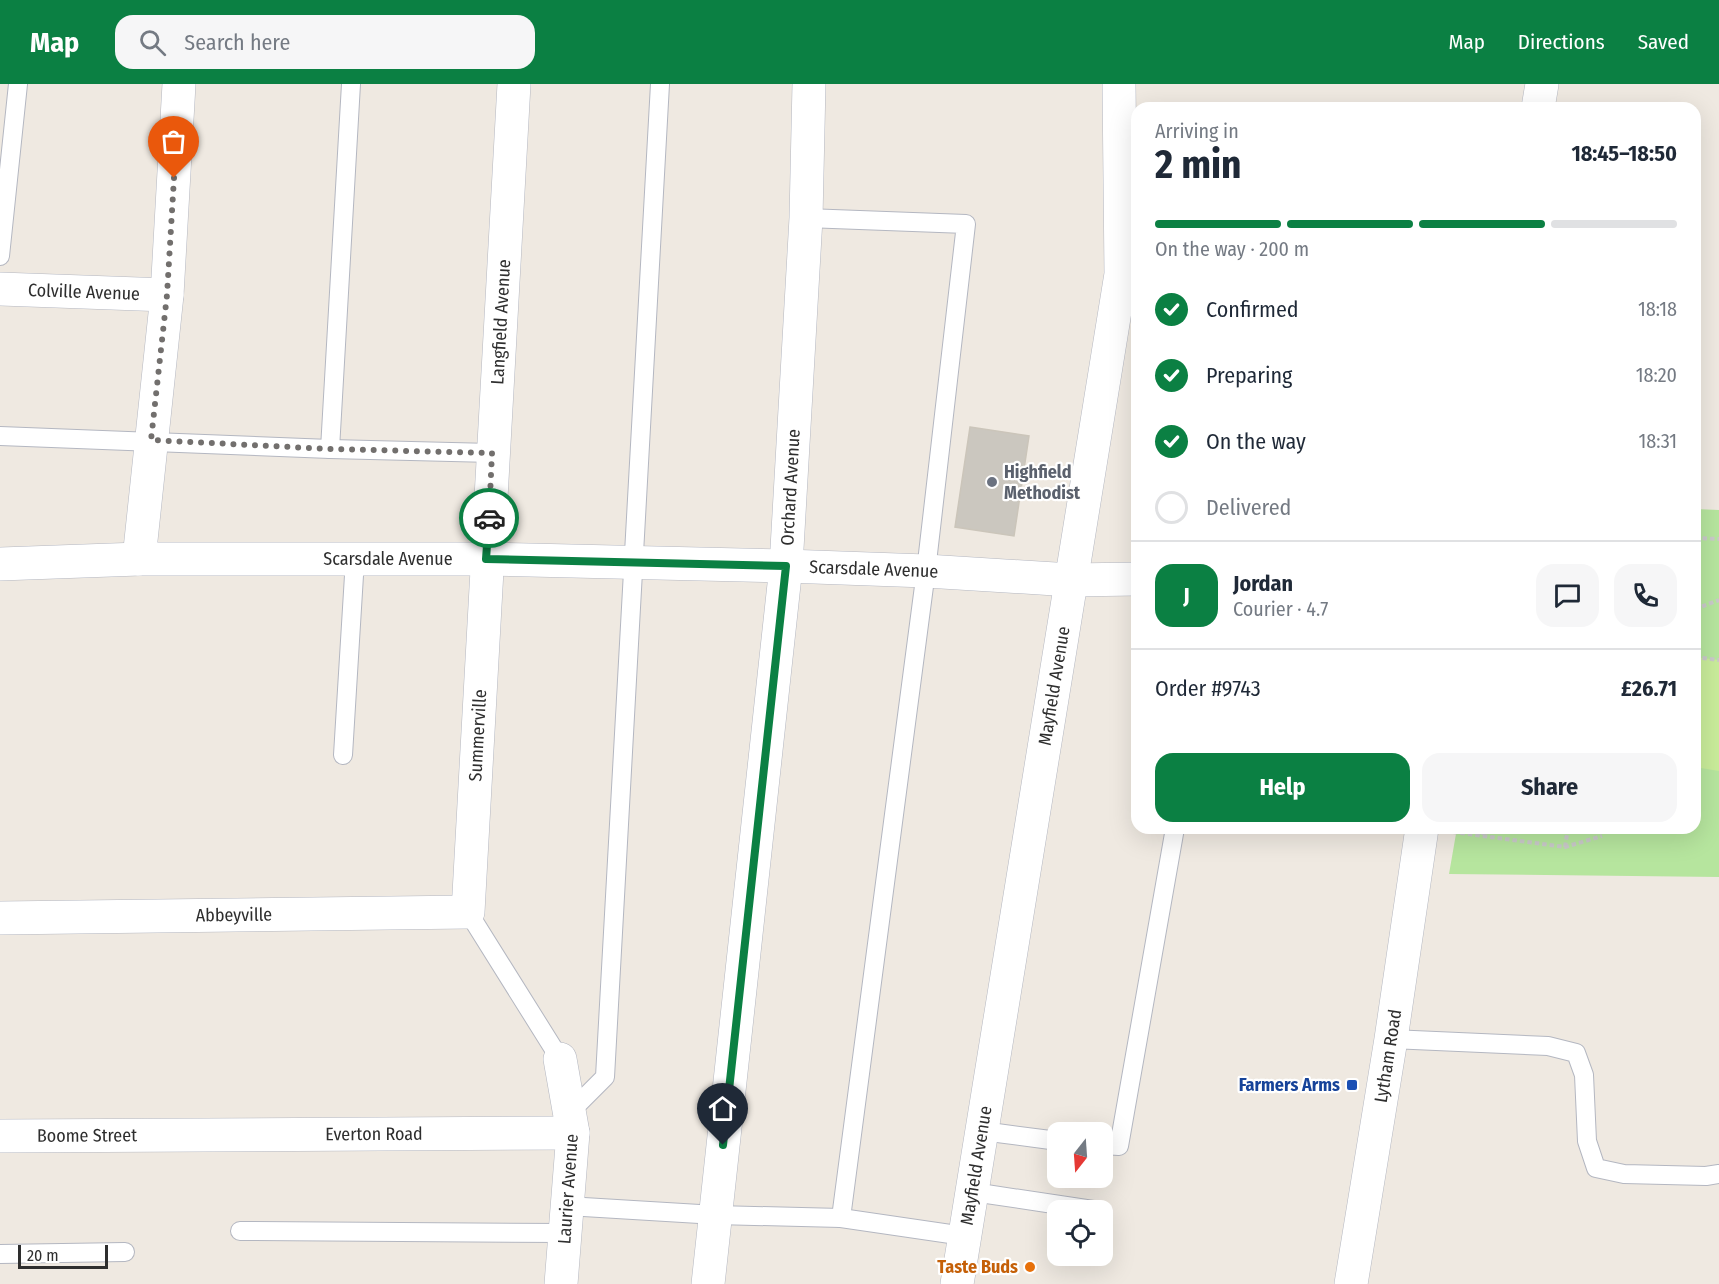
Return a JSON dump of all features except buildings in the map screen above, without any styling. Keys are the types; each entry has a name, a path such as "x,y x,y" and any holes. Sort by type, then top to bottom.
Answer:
{"street":[{"path":"139,559 167,295 179,84"},
{"name":"Langfield Avenue","path":"486,559 514,84"},
{"name":"Orchard Avenue","path":"708,1284 786,566 806,218 809,84"},
{"name":"Mayfield Avenue","path":"957,1284 1071,580 1126,315 1121,274 1119,84"},
{"path":"1539,102 1542,84"},
{"name":"Colville Avenue","path":"0,289 167,295"},
{"name":"Scarsdale Avenue","path":"0,564 139,559 486,559 633,561 927,571 1071,580 1131,579"},
{"name":"Summerville","path":"468,912 486,559"},
{"name":"Lytham Road","path":"1351,1284 1391,1039 1434,834"},
{"name":"Abbeyville","path":"0,918 468,912"},
{"name":"Laurier Avenue","path":"560,1059 571,1122 561,1284"},
{"name":"Everton Road","path":"174,1135 571,1122"},
{"name":"Boome Street","path":"0,1136 174,1135"}],"lane":[{"path":"0,256 18,84"},
{"path":"330,449 351,84"},
{"path":"571,1122 605,1077 660,84"},
{"path":"806,218 966,224 927,571 841,1218"},
{"path":"0,436 492,453"},
{"path":"343,755 355,559"},
{"path":"1113,1146 1119,1146 1174,834"},
{"path":"468,912 560,1059"},
{"path":"1391,1039 1548,1046 1576,1053 1584,1074 1587,1141 1596,1168 1624,1174 1706,1176 1719,1174"},
{"path":"982,1131 1047,1140"},
{"path":"973,1192 1047,1204"},
{"path":"240,1231 716,1215 841,1218 964,1236"},
{"path":"0,1254 126,1252"}],"path":[{"path":"1701,538 1719,539"},
{"path":"1701,607 1719,600"},
{"path":"1701,658 1719,660"},
{"path":"1475,834 1565,848 1602,836"},
{"path":"1565,848 1567,834"}],"green space":[{"path":"1701,509 1719,510 1719,877 1449,874 1456,834 1701,834"},
{"path":"1701,658 1719,660 1719,771 1701,768"}],"way so far":[{"path":"174,178 167,295 151,440 330,449 492,453 489,518"}],"place":[{"name":"Highfield Methodist","path":"992,482"},
{"name":"Farmers Arms","path":"1352,1085"},
{"name":"Taste Buds","path":"1030,1267"}],"route":[{"path":"489,518 486,559 786,566 723,1145"}]}
